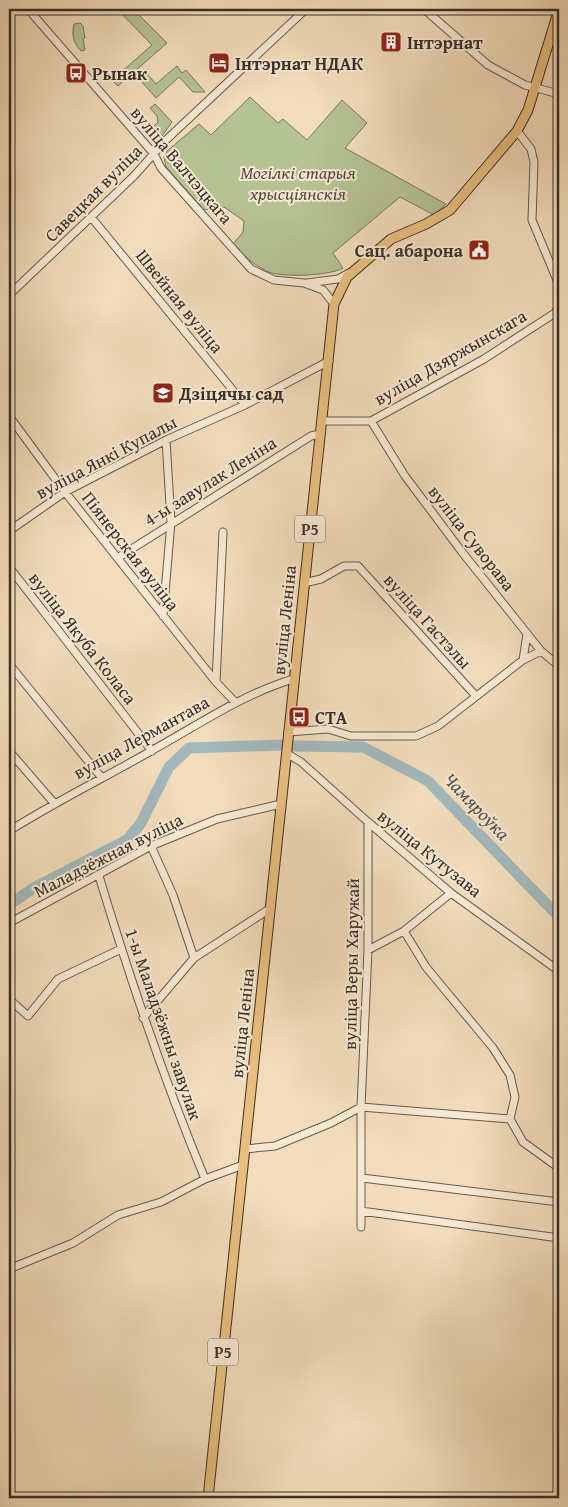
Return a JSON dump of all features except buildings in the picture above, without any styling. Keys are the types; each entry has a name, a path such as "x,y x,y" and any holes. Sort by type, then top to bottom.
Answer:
{"main road":[{"name":"вуліца Леніна","path":"208,1498 334,304 342,284 353,271 391,239 426,224 450,210 517,131 528,110 559,9"}],"street":[{"name":"вуліца Валчэцкага","path":"28,9 154,154 162,168 251,269 274,280 304,283 323,290 334,304"},
{"name":"Савецкая вуліца","path":"9,295 91,217 173,133 306,9"},
{"path":"424,9 488,65 534,88 559,94"},
{"path":"517,131 531,148 534,162 532,220 559,286"},
{"name":"Швейная вуліца","path":"91,217 245,405"},
{"path":"304,283 338,279 353,271"},
{"name":"вуліца Дзяржынскага","path":"322,421 371,421 484,359 555,312 559,307"},
{"name":"вуліца Янкі Купалы","path":"9,532 65,492 166,440 245,405 329,361"},
{"name":"Піянерская вуліца","path":"9,416 65,492 216,682 235,702"},
{"name":"вуліца Суворава","path":"371,421 405,476 527,634 541,651 559,666"},
{"name":"4-ы завулак Леніна","path":"118,557 171,522 311,436 320,434"},
{"path":"163,616 171,522 166,440"},
{"path":"216,682 223,532"},
{"name":"вуліца Гастэлы","path":"304,583 321,579 344,566 351,564 358,566 475,695"},
{"name":"вуліца Якуба Коласа","path":"9,568 152,751"},
{"path":"523,660 527,634"},
{"path":"288,732 328,729 351,736 416,736 438,726 475,695 523,660 541,651"},
{"path":"9,664 102,778"},
{"name":"вуліца Лермантава","path":"9,831 54,802 152,751 235,702 293,679"},
{"path":"9,751 54,802"},
{"name":"вуліца Кутузава","path":"286,753 301,762 451,892 559,971"},
{"name":"Маладзёжная вуліца","path":"9,923 99,876 151,846 217,819 281,804"},
{"name":"вуліца Веры Харужай","path":"361,1227 361,1107 368,950 368,822"},
{"path":"151,846 174,895 194,958"},
{"name":"1-ы Маладзёжны завулак","path":"99,876 143,1018 172,1100 205,1180"},
{"path":"368,950 404,931 451,892"},
{"path":"143,1018 194,958 271,908"},
{"path":"404,931 426,967 492,1048 510,1075 516,1097 510,1119 523,1142 559,1168"},
{"path":"9,1000 28,1016 58,979 121,949"},
{"path":"245,1149 276,1146 331,1123 361,1107 510,1119"},
{"path":"9,1269 73,1244 118,1215 161,1202 205,1180 243,1165"},
{"path":"362,1178 559,1202"},
{"path":"361,1211 559,1238"}],"green space":[{"path":"117,9 133,9 167,43 118,86 106,75 114,69 119,74 152,45"},
{"path":"80,23 83,26 85,38 83,39 85,50 81,51 73,36 74,24"},
{"path":"177,66 182,73 186,70 205,92 193,92 179,77 156,98 141,81 148,75 156,84"},
{"name":"Могілкі старыя хрысціянскія","path":"250,97 278,123 283,119 307,140 342,100 367,123 345,148 446,204 434,215 400,197 333,253 343,268 337,271 317,274 282,275 266,271 248,259 233,244 243,232 244,221 224,207 204,210 166,167 164,157 167,151 199,124 211,135"},
{"path":"155,104 172,122 162,136 154,137 143,130 148,126 153,127 158,122 157,116 150,108"}],"waterway":[{"name":"Чамяроўка","path":"9,905 32,889 127,840 141,823 169,767 189,748 282,745"},
{"name":"Чамяроўка","path":"291,746 363,747 428,781 559,917"}],"place":[{"name":"Інтэрнат","path":"391,42"},
{"name":"Інтэрнат НДАК","path":"219,63"},
{"name":"Рынак","path":"76,73"},
{"name":"Сац. абарона","path":"479,250"},
{"name":"Дзіцячы сад","path":"163,393"},
{"name":"СТА","path":"299,717"}]}
